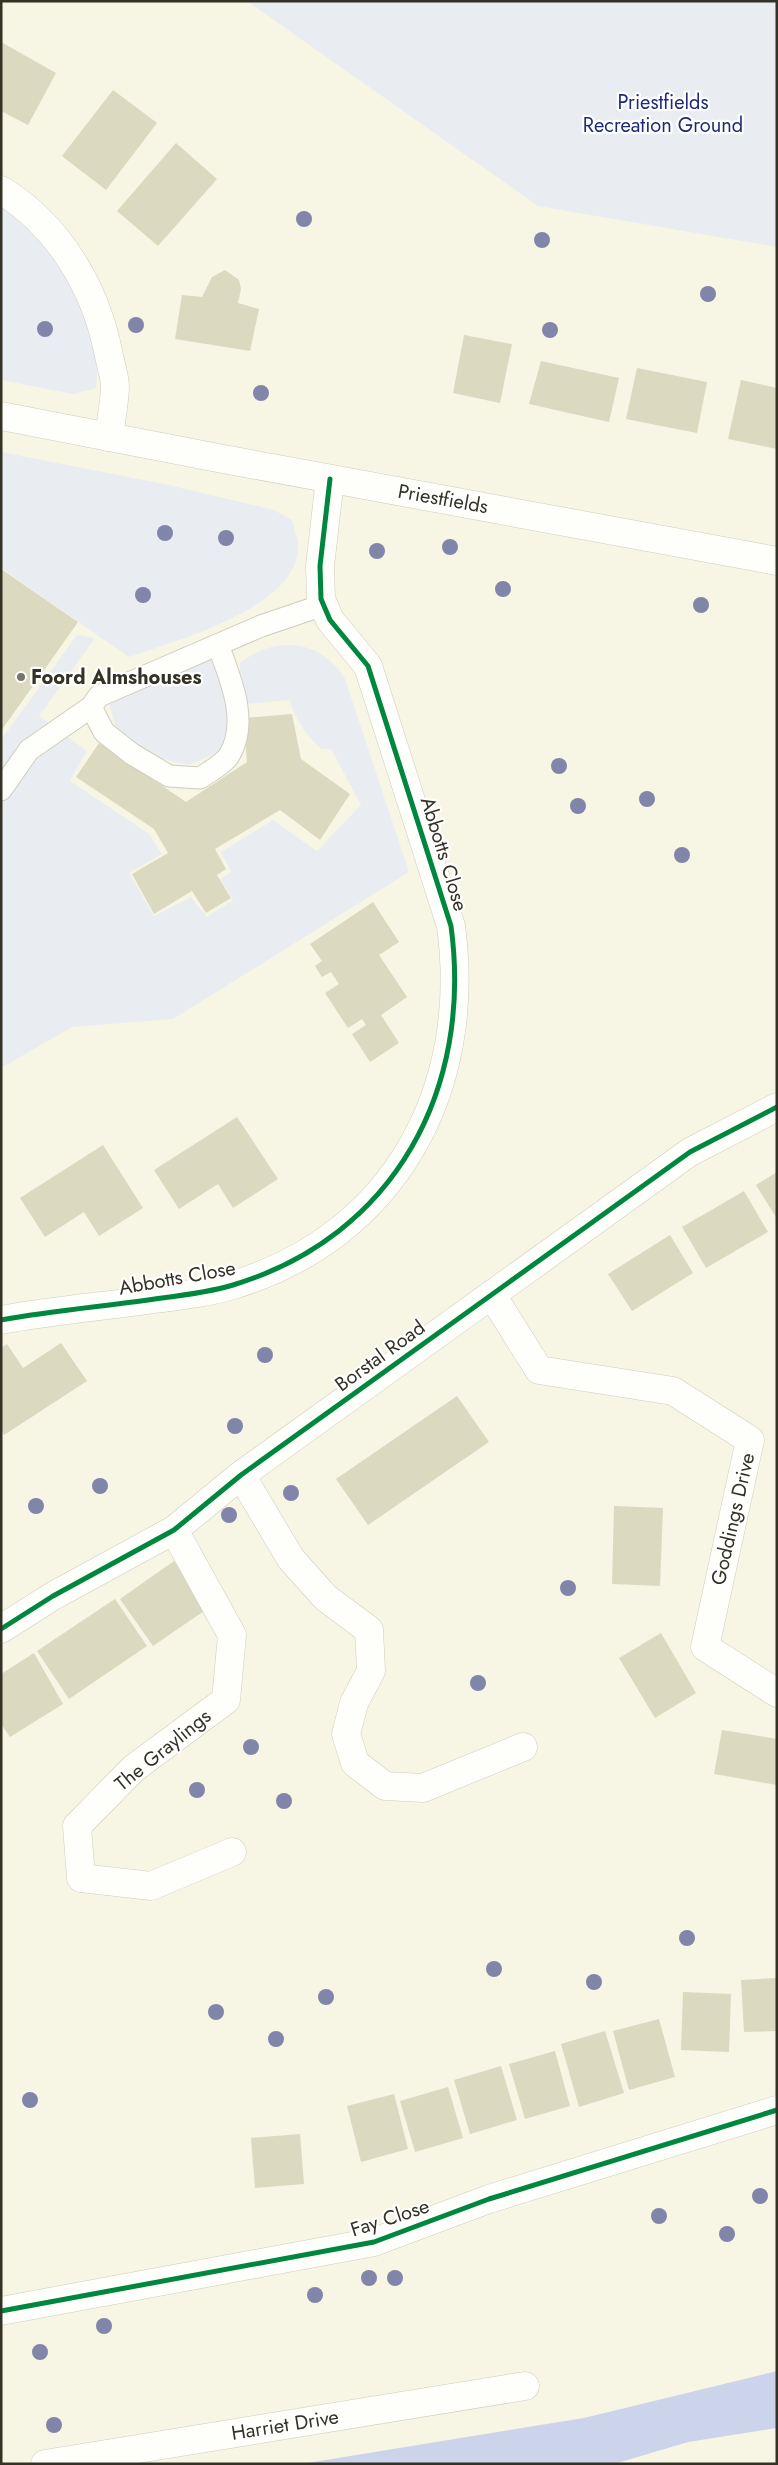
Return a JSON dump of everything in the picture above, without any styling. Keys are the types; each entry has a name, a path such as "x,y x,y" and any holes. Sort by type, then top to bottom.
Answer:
{"street":[{"path":"1,190 37,218 63,247 94,298 105,333 114,375 114,406 109,437"},
{"name":"Priestfields","path":"1,416 777,561"},
{"name":"Abbotts Close","path":"1,1320 188,1294 232,1286 279,1268 325,1242 369,1204 404,1158 428,1115 444,1073 454,1021 455,956 448,912 368,666 330,620 323,605 320,591 320,566 330,479"},
{"name":"Borstal Road","path":"1,1629 54,1596 174,1530 241,1475 690,1152 777,1107"},
{"name":"Goddings Drive","path":"492,1295 539,1370 672,1391 750,1440 705,1647 777,1693"},
{"path":"241,1475 291,1560 326,1598 369,1630 371,1671 354,1702 346,1734 355,1763 385,1786 423,1788 522,1747"},
{"name":"The Graylings","path":"174,1530 232,1634 226,1700 134,1768 77,1826 81,1878 152,1886 232,1852"},
{"name":"Fay Close","path":"1,2311 374,2242 489,2199 777,2110"},
{"name":"Harriet Drive","path":"44,2464 525,2386"}],"lane":[{"path":"1,790 29,750 91,707 99,696 260,626 323,605"},
{"path":"91,707 104,732 132,754 169,776 200,778 230,756 237,736 236,693 218,645"}],"green space":[{"name":"Priestfields Recreation Ground","path":"247,1 777,1 777,247 538,206"},
{"path":"1,205 25,223 43,243 57,261 80,301 89,322 94,344 97,366 96,388 73,394 1,380"},
{"path":"1,452 169,485 274,510 292,520 298,550 291,571 276,590 255,606 229,620 175,642 129,657 1,568"},
{"path":"77,635 95,638 39,716 87,751 70,781 148,833 162,854 129,873 154,916 191,897 207,917 233,900 221,879 231,872 221,852 273,820 317,851 361,805 331,749 322,749 306,733 298,721 289,700 245,704 240,680 240,663 253,654 282,645 311,649 324,656 345,679 409,872 173,1019 72,1027 1,1068 1,740"},
{"path":"215,655 228,700 230,726 222,751 189,765 162,759 134,745 116,729 109,702"}],"shaded area":[{"path":"777,2371 777,2428 688,2442 614,2464 301,2464 584,2418"}],"building":[{"path":"1,42 56,73 28,125 1,111"},
{"path":"113,90 157,123 106,190 62,156"},
{"path":"176,143 217,179 158,246 117,211"},
{"path":"225,270 239,280 241,289 238,303 259,309 250,351 175,339 182,295 202,297 212,277"},
{"path":"464,335 512,344 500,403 453,393"},
{"path":"541,361 619,378 609,422 529,404"},
{"path":"637,368 707,382 697,433 626,419"},
{"path":"741,380 777,388 777,449 728,439"},
{"name":"Foord Almshouses","path":"1,569 78,622 1,731"},
{"path":"292,714 301,759 350,794 320,840 280,810 215,849 226,869 217,875 231,898 206,913 192,891 154,914 132,874 168,853 154,829 76,777 99,743 186,802 247,762 244,718"},
{"path":"373,902 399,942 379,955 407,997 381,1015 399,1043 370,1062 352,1034 366,1025 362,1019 348,1028 325,993 339,984 331,972 322,977 315,966 322,961 310,944"},
{"path":"237,1117 278,1179 233,1208 218,1184 179,1209 154,1170"},
{"path":"103,1145 143,1208 99,1236 84,1212 45,1237 20,1198"},
{"path":"777,1172 777,1219 756,1185"},
{"path":"744,1191 768,1232 706,1268 682,1227"},
{"path":"670,1235 693,1273 632,1311 608,1274"},
{"path":"61,1343 87,1381 4,1435 1,1430 1,1348 7,1344 23,1368"},
{"path":"457,1396 489,1442 368,1525 336,1479"},
{"path":"614,1506 663,1508 660,1586 612,1584"},
{"path":"174,1561 207,1609 153,1646 120,1599"},
{"path":"115,1599 147,1646 69,1699 37,1651"},
{"path":"661,1633 696,1693 655,1718 619,1658"},
{"path":"34,1653 63,1704 10,1737 1,1724 1,1674"},
{"path":"722,1730 777,1739 777,1785 714,1774"},
{"path":"777,1978 777,2031 744,2032 741,1980"},
{"path":"683,1992 731,1994 729,2052 681,2050"},
{"path":"659,2019 675,2077 629,2090 613,2031"},
{"path":"605,2031 624,2093 579,2107 561,2044"},
{"path":"555,2051 570,2106 525,2119 509,2064"},
{"path":"501,2066 517,2120 470,2134 454,2080"},
{"path":"448,2087 463,2138 415,2152 400,2101"},
{"path":"394,2094 408,2149 361,2162 347,2106"},
{"path":"300,2134 304,2184 255,2188 251,2138"}],"cycle path":[{"path":"1,1320 207,1291 233,1285 290,1262 338,1231 379,1193 411,1148 434,1098 449,1044 455,986 451,926 368,666 330,620 321,599 320,566 330,479"},
{"path":"1,1629 53,1596 174,1530 241,1475 690,1152 777,1107"},
{"path":"1,2311 374,2242 489,2199 777,2110"}],"place":[{"name":"Foord Almshouses","path":"21,677"}]}
